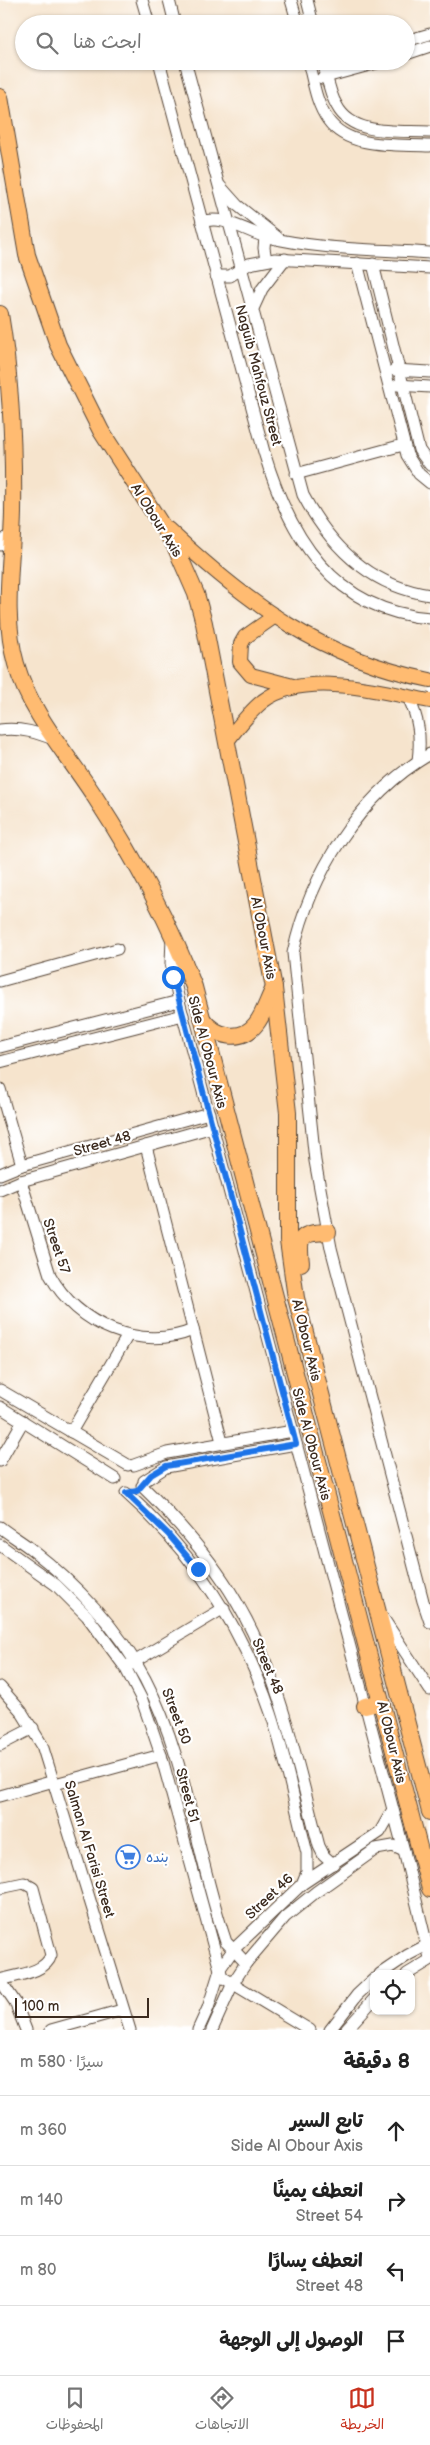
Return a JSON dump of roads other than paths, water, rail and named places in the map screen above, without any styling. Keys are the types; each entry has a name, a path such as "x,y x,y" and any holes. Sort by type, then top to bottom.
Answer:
{"highway":[{"name":"Al Obour Axis","path":"0,98 26,254 54,336 100,431 162,523 175,546 196,594 210,644 274,988 289,1121 290,1263 304,1327 376,1608 427,1786 430,1812"},
{"name":"Al Obour Axis","path":"0,314 11,421 13,472 10,606 11,637 16,664 28,694 127,847 172,936 194,987 430,1890"},
{"path":"0,504 13,472"},
{"path":"203,1020 216,1033 226,1036 244,1034 258,1022 274,988"},
{"path":"304,1327 308,1307 302,1274 300,1241 308,1233 328,1232"},
{"path":"365,1706 381,1702"}],"main road":[{"path":"162,523 224,578 275,616 330,648 354,659 430,680"},
{"path":"275,616 245,637 240,644 240,662 251,675 294,686"},
{"path":"227,740 264,701 294,686 330,685 430,701"}],"street":[{"path":"142,0 146,15"},
{"path":"169,0 173,15"},
{"path":"291,0 295,15"},
{"path":"307,0 311,15"},
{"path":"415,38 430,34"},
{"path":"415,51 430,46"},
{"name":"Naguib Mahfouz Street","path":"161,70 272,478 284,509 304,546 319,564 356,594 401,613 430,618"},
{"name":"Naguib Mahfouz Street","path":"187,70 296,474 313,514 339,548 361,568 386,582 414,592 430,595"},
{"path":"310,70 328,120 350,137 363,141 430,146"},
{"path":"327,70 336,105 341,113 357,125 366,128 430,132"},
{"path":"313,80 350,70"},
{"path":"218,184 244,212 283,240"},
{"path":"202,222 212,219 265,237 283,240 430,253"},
{"path":"265,237 266,260"},
{"path":"216,276 230,276 241,268 257,261 286,259 430,268"},
{"path":"252,311 266,284 286,259"},
{"path":"357,263 403,445 412,466 430,483"},
{"path":"373,264 419,450 430,465"},
{"path":"384,369 430,372"},
{"path":"388,384 430,387"},
{"path":"296,474 403,445"},
{"path":"0,545 12,532"},
{"path":"408,697 419,728 418,761"},
{"path":"0,730 10,728 32,731 57,740"},
{"path":"429,1618 328,1232 315,1161 293,953 307,904 336,847 356,817 383,789 418,761 430,754"},
{"name":"Side Al Obour Axis","path":"172,936 171,963 179,1001 404,1851 430,1959"},
{"path":"0,982 117,950"},
{"path":"0,1048 179,1001"},
{"path":"0,1062 183,1015"},
{"path":"0,1090 22,1165"},
{"name":"Street 48","path":"0,1174 22,1165 209,1113"},
{"name":"Street 48","path":"0,1190 21,1181 213,1127"},
{"path":"146,1146 222,1442"},
{"path":"77,1150 82,1164"},
{"name":"Street 57","path":"21,1181 46,1264 56,1286 72,1304 105,1326 128,1335 156,1339 169,1338 193,1330"},
{"path":"71,1432 128,1335"},
{"path":"0,1390 142,1471 143,1483"},
{"path":"0,1407 115,1480 118,1488 126,1493 137,1491 143,1483 166,1466 296,1444"},
{"path":"0,1461 23,1421"},
{"path":"115,1480 118,1471 167,1453 293,1430"},
{"name":"Street 48","path":"143,1483 181,1526 228,1588 252,1629 288,1725 319,1846 324,1856 333,1864"},
{"name":"Street 48","path":"126,1493 178,1546 224,1608 258,1679 276,1729 307,1853 307,1872 302,1884"},
{"name":"Street 50","path":"0,1527 32,1550 64,1578 100,1615 135,1661 153,1695 175,1750 224,1937 232,1950 241,1955 246,1963"},
{"name":"Street 51","path":"0,1545 56,1585 73,1601 87,1616 124,1667 149,1716 220,1973"},
{"path":"124,1667 224,1608"},
{"path":"376,1608 430,1690"},
{"path":"258,1679 270,1673"},
{"name":"Salman Al Farisi Street","path":"0,1687 33,1728 42,1745 122,2010 130,2030"},
{"path":"0,1745 33,1728"},
{"path":"0,1796 161,1755"},
{"name":"Street 46","path":"198,2030 208,2008 223,1962 232,1950 302,1884 380,1832 392,1811"},
{"name":"Street 46","path":"212,2030 233,1984 246,1963 285,1917 323,1886 382,1846 393,1846 404,1851"},
{"path":"0,1888 24,1883 33,1888 51,1955 46,1965 41,1968 0,1980 16,2002 26,2030"},
{"path":"386,1970 427,1945"},
{"path":"413,1970 430,1959"},
{"path":"220,1973 225,1980 310,2030"},
{"path":"330,2030 357,1995 370,1983"},
{"path":"346,2030 370,2003"},
{"path":"54,2030 122,2010"}],"place":[{"name":"بنده","path":"128,1857"}]}
